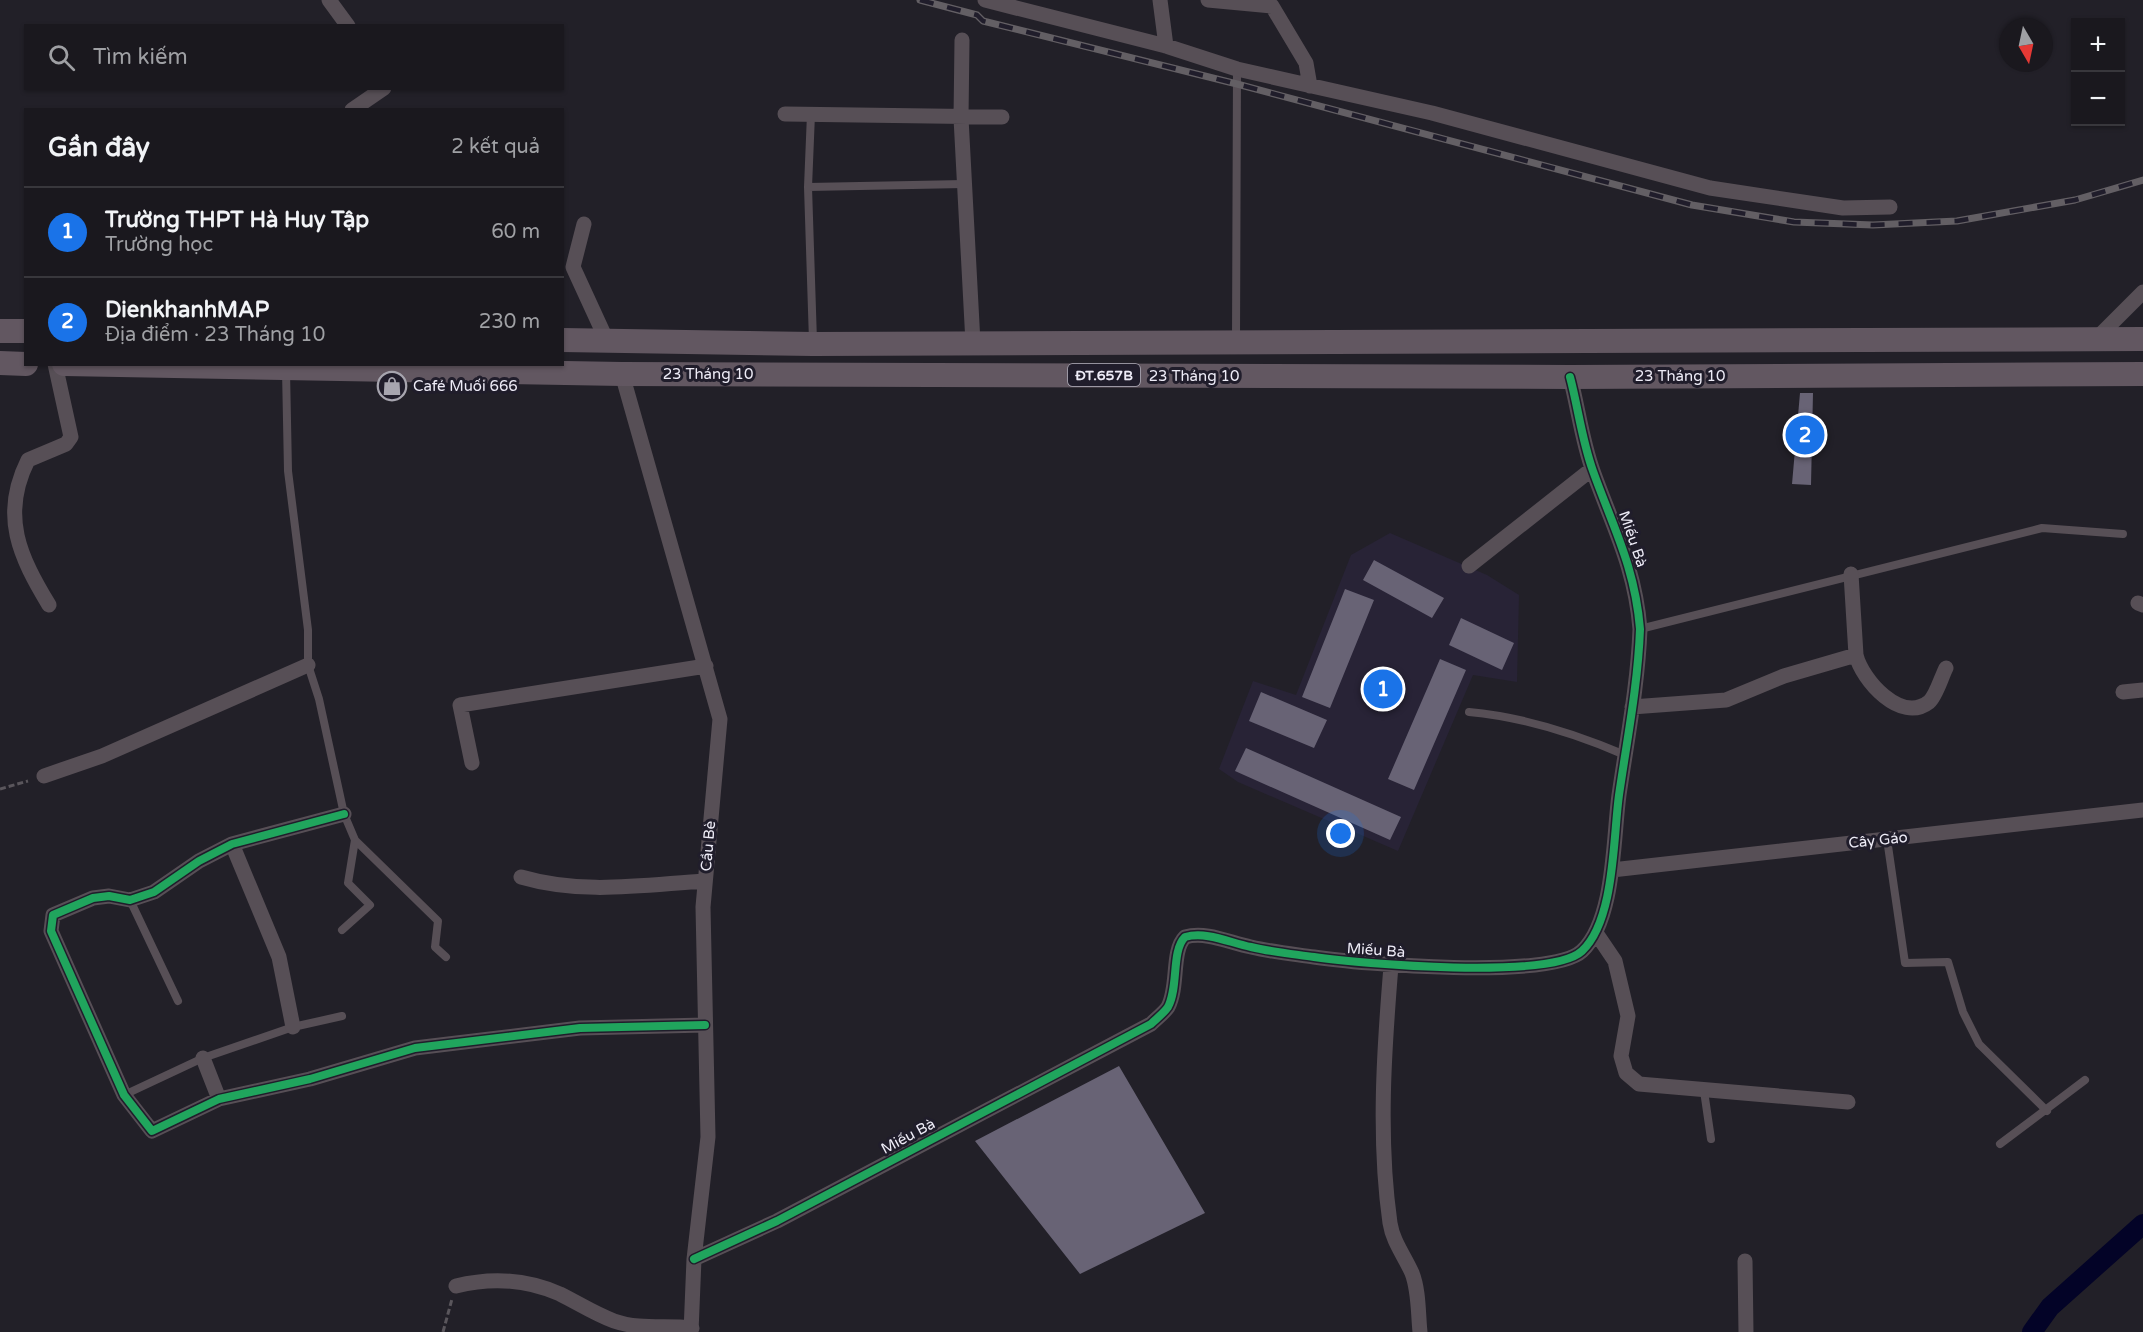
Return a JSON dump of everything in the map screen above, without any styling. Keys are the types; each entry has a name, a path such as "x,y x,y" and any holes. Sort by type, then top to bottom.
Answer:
{"main road":[{"path":"0,331 24,331"},
{"name":"23 Tháng 10","path":"564,340 813,344 2143,339"},
{"path":"2095,340 2095,375"},
{"path":"607,341 622,374"},
{"path":"1569,341 1570,377"},
{"path":"0,363 24,364"},
{"name":"23 Tháng 10","path":"153,366 622,374 1570,377 2143,374"}],"street":[{"path":"329,0 347,24"},
{"path":"985,0 1166,46 1237,69 1432,113 1710,188 1843,208 1890,207"},
{"path":"1160,0 1166,46"},
{"path":"1208,0 1272,6 1306,63 1310,86"},
{"path":"962,40 961,117 973,343"},
{"path":"355,108 381,90"},
{"path":"785,114 1002,117"},
{"path":"584,224 573,267 607,341"},
{"path":"2095,340 2143,292"},
{"path":"49,605 19,549 15,518 19,478 28,460 66,444 71,437 55,366"},
{"name":"Cầu Bè","path":"622,374 720,719 703,907 708,1137 694,1259 692,1330"},
{"name":"Miếu Bà","path":"694,1259 777,1221 1151,1024 1167,1008 1174,992 1179,943 1185,937 1204,935 1263,950 1391,966 1528,966 1555,963 1571,958 1582,951 1596,933 1612,870 1640,628 1637,593 1623,543 1592,469 1570,377"},
{"path":"1470,566 1592,469"},
{"path":"1851,574 1856,655 1859,669 1875,690 1907,709 1916,709 1930,702 1946,668"},
{"path":"1632,707 1726,700 1784,676 1856,655"},
{"path":"44,776 102,756 308,665"},
{"path":"472,764 460,705 706,666"},
{"path":"2123,692 2143,690"},
{"name":"Cây Gáo","path":"1612,870 2143,810"},
{"path":"344,814 232,844 199,861 154,892 130,900 109,896 93,898 53,915 51,931 124,1095 152,1131 219,1099 310,1079 370,1060 431,1046 580,1028 705,1024"},
{"path":"232,844 279,957 293,1027"},
{"path":"521,877 552,886 609,888 705,880"},
{"path":"1596,933 1616,961 1628,1016 1621,1056 1626,1073 1639,1084 1848,1102"},
{"path":"1391,966 1384,1065 1385,1177 1390,1225 1395,1244 1412,1274 1420,1332"},
{"path":"203,1058 219,1099"},
{"path":"1744,1261 1746,1332"},
{"path":"456,1286 482,1279 513,1281 558,1293 612,1320 636,1327 692,1330"}],"lane":[{"path":"1236,342 1237,69"},
{"path":"811,114 808,187 813,344"},
{"path":"808,187 964,184"},
{"path":"286,369 288,471 308,630 308,665 319,699 344,814 355,840 438,921 435,947 446,957"},
{"path":"1640,628 2042,528 2123,534"},
{"path":"1469,712 1501,715 1556,728 1625,755"},
{"path":"1887,839 1905,963 1948,962 1964,1012 1979,1044 2047,1111"},
{"path":"342,930 370,905 348,883 355,840"},
{"path":"130,900 178,1001"},
{"path":"124,1095 203,1058 293,1027 342,1016"},
{"path":"2000,1144 2047,1111 2085,1080"},
{"path":"1704,1091 1711,1139"}],"path":[{"path":"0,789 44,776"},
{"path":"443,1332 456,1286"}],"shaded area":[{"path":"1390,533 1487,575 1519,595 1517,682 1473,675 1398,851 1238,782 1219,769 1253,681 1296,695 1351,555"}],"building":[{"path":"1800,393 1813,393 1811,485 1792,484"},
{"path":"1374,560 1444,598 1432,618 1363,580"},
{"path":"1345,589 1374,600 1330,708 1302,697"},
{"path":"1461,618 1514,643 1502,670 1449,645"},
{"path":"1440,659 1466,670 1414,790 1388,779"},
{"path":"1261,692 1327,720 1314,748 1249,721"},
{"path":"1246,748 1401,817 1390,840 1235,771"},
{"path":"1119,1066 1205,1213 1080,1274 975,1141"}],"waterway":[{"path":"2032,1332 2050,1307 2143,1224"}],"railway":[{"path":"920,0 977,15 983,21 1237,84 1692,205 1794,222 1873,225 1957,221 2075,200 2143,180"}],"cycle path":[{"path":"694,1259 777,1221 1151,1024 1168,1007 1178,951 1185,937 1210,936 1267,950 1337,960 1454,968 1534,965 1563,960 1582,951 1593,937 1601,920 1611,878 1619,795 1635,691 1640,629 1628,567 1589,460 1570,377"},
{"path":"344,814 232,844 199,861 154,892 130,900 109,896 93,898 53,915 51,931 124,1095 152,1131 219,1099 310,1079 415,1048 580,1028 705,1025"}],"place":[{"name":"Café Muối 666","path":"392,386"},
{"name":"DienkhanhMAP","path":"1805,435"},
{"name":"Trường THPT Hà Huy Tập","path":"1383,689"}]}
